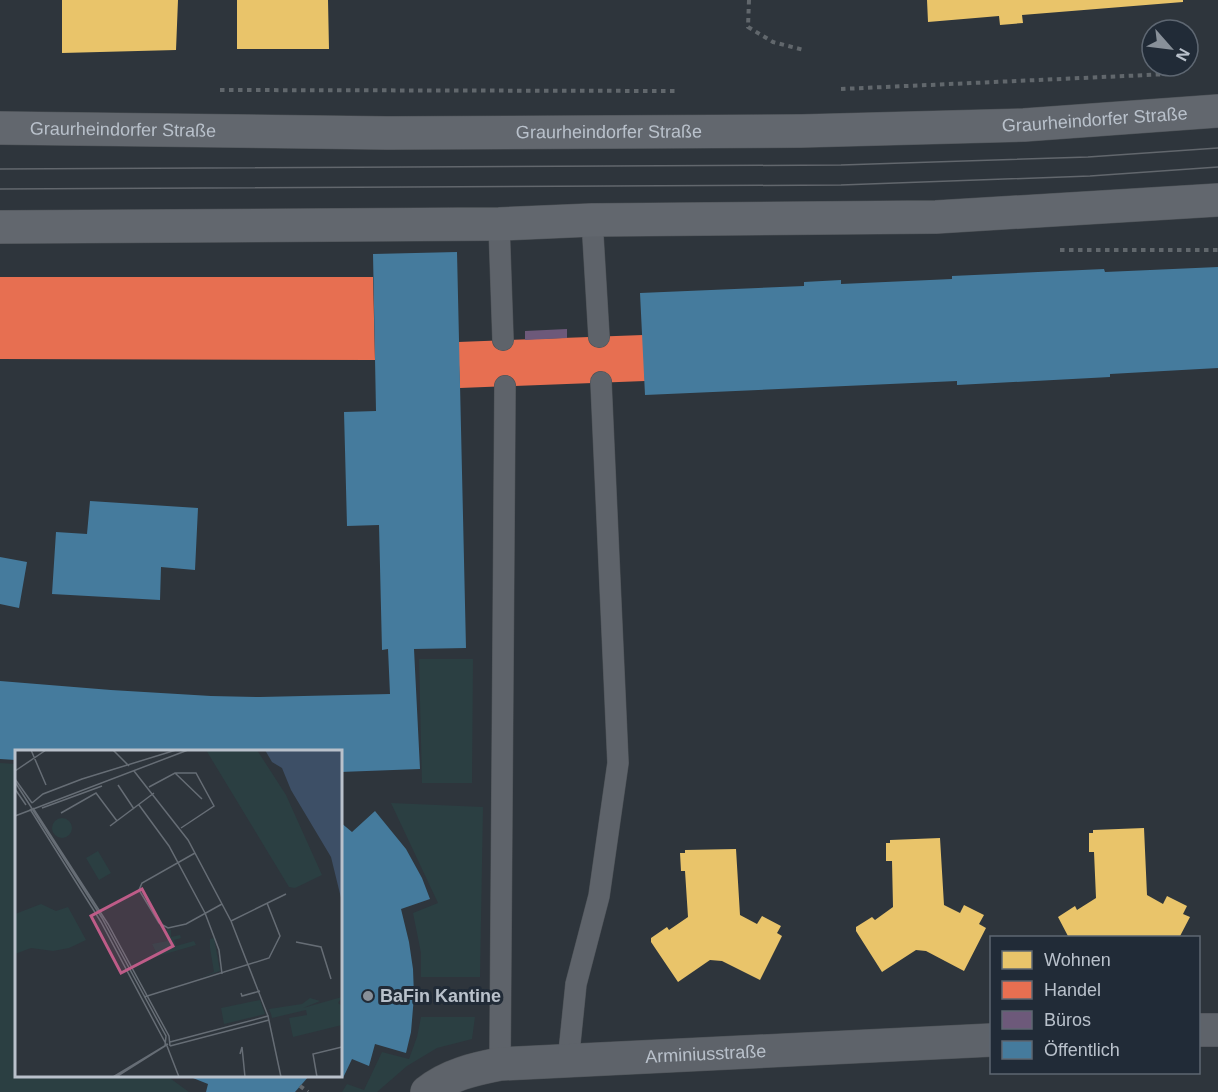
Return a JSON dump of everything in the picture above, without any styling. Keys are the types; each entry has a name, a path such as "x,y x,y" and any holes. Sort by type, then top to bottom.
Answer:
{"main road":[{"name":"Graurheindorfer Straße","path":"0,128 387,133 801,132 1023,125 1218,111"},
{"path":"0,227 500,225 592,220 936,217 1218,200"}],"street":[{"path":"1200,1030 1218,1030"},
{"name":"Arminiusstraße","path":"427,1092 435,1085 467,1071 500,1064 990,1040"}],"lane":[{"path":"592,220 599,337"},
{"path":"500,225 503,340"},
{"path":"568,1062 576,984 599,896 618,764 601,382"},
{"path":"500,1064 505,386"}],"path":[{"path":"748,0 748,27 772,42 804,50"},
{"path":"838,89 1140,75"},
{"path":"211,90 683,91"},
{"path":"300,1086 308,1092"}],"green space":[{"path":"419,659 473,659 472,783 422,783"},
{"path":"0,763 15,764 15,1077 168,1077 189,1092 0,1092"},
{"path":"391,803 483,807 480,977 421,977 421,953 413,913 438,903"},
{"path":"421,1017 475,1017 472,1039 437,1048 407,1066 377,1092 342,1092 347,1084 364,1090 382,1052 409,1059"}],"building: Wohnen":[{"path":"62,0 178,0 176,50 62,53"},
{"path":"237,0 328,0 329,49 237,49"},
{"path":"927,0 1183,0 1183,2 1022,15 1023,23 1000,25 999,16 928,22"},
{"path":"1144,828 1147,895 1163,904 1167,896 1187,906 1183,914 1190,917 1180,936 1068,936 1058,917 1075,906 1077,910 1096,898 1094,852 1089,852 1089,833 1093,833 1093,830"},
{"path":"940,838 944,905 960,913 964,905 984,915 979,924 986,928 964,971 926,951 916,950 882,972 856,931 856,927 872,917 875,920 893,907 892,861 886,861 886,843 890,843 890,840"},
{"path":"736,849 740,915 757,924 762,916 781,926 777,933 782,936 760,980 722,961 710,960 678,982 651,942 651,938 667,927 669,930 688,917 685,871 681,871 680,853 685,853 685,850"}],"building: Handel":[{"path":"0,277 373,277 375,360 0,359"},
{"path":"643,335 645,381 460,388 458,342"}],"building: Büros":[{"path":"567,329 567,338 525,340 525,331"}],"building: Öffentlich":[{"path":"457,252 466,648 414,649 420,769 342,772 342,750 15,750 15,760 0,759 0,681 211,696 390,694 388,649 382,650 379,525 347,526 344,412 376,411 373,254"},
{"path":"1218,267 1218,368 1110,374 1110,377 957,385 957,381 645,395 640,293 804,286 804,282 841,280 841,284 1104,269 1105,272"},
{"path":"90,501 198,508 195,570 161,567 160,600 52,594 56,532 87,534"},
{"path":"0,557 27,562 19,608 0,604"},
{"path":"375,811 406,849 422,878 430,899 401,909 409,942 414,996 411,1032 406,1053 375,1044 369,1066 352,1059 343,1078 340,1077 342,1077 342,824 352,832"},
{"path":"190,1077 308,1077 295,1092 206,1092 208,1084"}],"tram line":[{"path":"0,169 841,165 1088,157 1218,148"},
{"path":"0,189 841,185 1090,176 1218,167"}],"place":[{"name":"BaFin Kantine","path":"368,996"}]}
